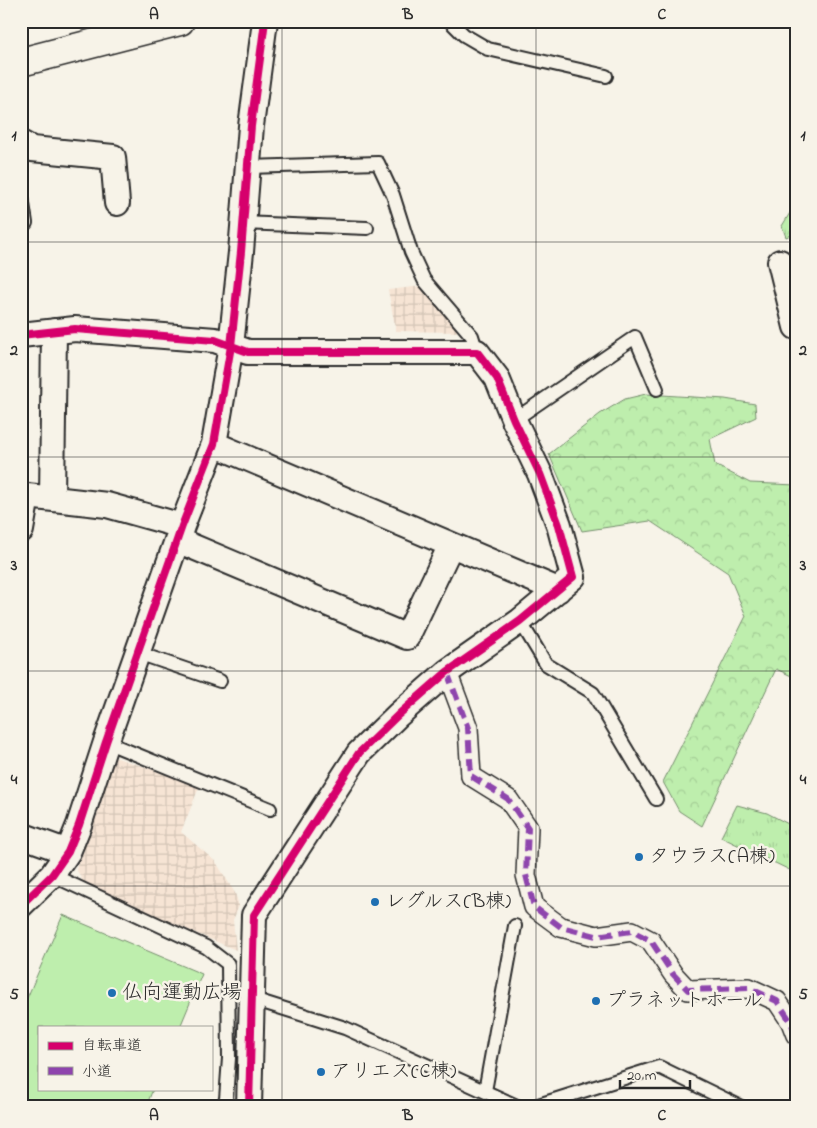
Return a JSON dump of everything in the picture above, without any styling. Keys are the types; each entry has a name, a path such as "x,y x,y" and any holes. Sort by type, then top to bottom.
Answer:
{"street":[{"path":"21,62 180,21"},
{"path":"21,905 52,875 68,852 79,825 179,533 214,444 231,346 244,223 251,126 265,21"},
{"path":"21,142 32,149 113,157 118,203"},
{"path":"780,262 796,327"},
{"path":"21,334 75,329 215,340 248,352 477,352 497,378 514,420 540,474 558,525 573,577 520,621 447,672 398,715 359,753 254,915 250,1107"},
{"path":"52,498 54,331"},
{"path":"214,444 558,590"},
{"path":"21,530 24,496 107,505 179,533 407,637 452,545"},
{"path":"447,672 468,728 471,776 508,799 528,828 526,875 534,908 561,927 596,936 632,931 651,941 673,974 688,990 749,988 777,1001 791,1022 796,1035"},
{"path":"21,835 68,852"}],"lane":[{"path":"450,21 464,35 488,48 606,76"},
{"path":"248,168 378,163 393,195 411,252 424,280 472,336 477,352"},
{"path":"21,191 26,223"},
{"path":"244,223 367,228"},
{"path":"514,420 635,338 657,389"},
{"path":"520,621 546,664 593,693 656,799"},
{"path":"138,653 220,681"},
{"path":"106,742 270,809"},
{"path":"52,875 206,946 228,964 229,1058 226,1099 222,1107"},
{"path":"485,1091 515,926"},
{"path":"253,999 345,1028 519,1107"},
{"path":"532,1107 659,1067 741,1107"}],"shaded area":[{"path":"422,286 457,325 457,332 396,331 388,290"},
{"path":"114,757 200,785 181,832 216,862 235,893 239,906 233,920 236,950 99,892 100,889 89,884 87,888 76,869"}],"green space":[{"path":"796,203 796,233 786,237 782,226"},
{"path":"646,394 725,399 755,404 756,417 710,439 715,465 750,483 796,485 796,678 776,669 702,826 679,811 663,782 746,616 728,573 650,521 582,531 549,454 600,414 625,399"},
{"path":"737,805 767,813 796,828 796,873 721,837"},
{"name":"仏向運動広場","path":"63,915 202,974 180,1026 38,1026 38,1090 153,1090 146,1107 21,1107 21,1042 27,1027 21,1024 21,1012"}],"marked path":[{"path":"447,672 468,728 471,776 508,799 528,828 526,875 534,907 561,927 596,936 632,931 651,941 673,974 688,990 749,988 777,1001 791,1022 796,1035"}],"cycle path":[{"path":"21,905 52,875 68,852 182,526 214,444 231,346 251,126 265,21"},
{"path":"21,335 75,329 215,340 248,352 477,352 497,378 514,420 540,474 559,525 573,577 520,621 447,672 398,715 359,753 254,915 249,1107"}],"place":[{"name":"タウラス(A棟)","path":"639,857"},
{"name":"レグルス(B棟)","path":"375,902"},
{"name":"仏向運動広場","path":"112,993"},
{"name":"プラネットホール","path":"596,1001"},
{"name":"アリエス(C棟)","path":"321,1072"}]}
